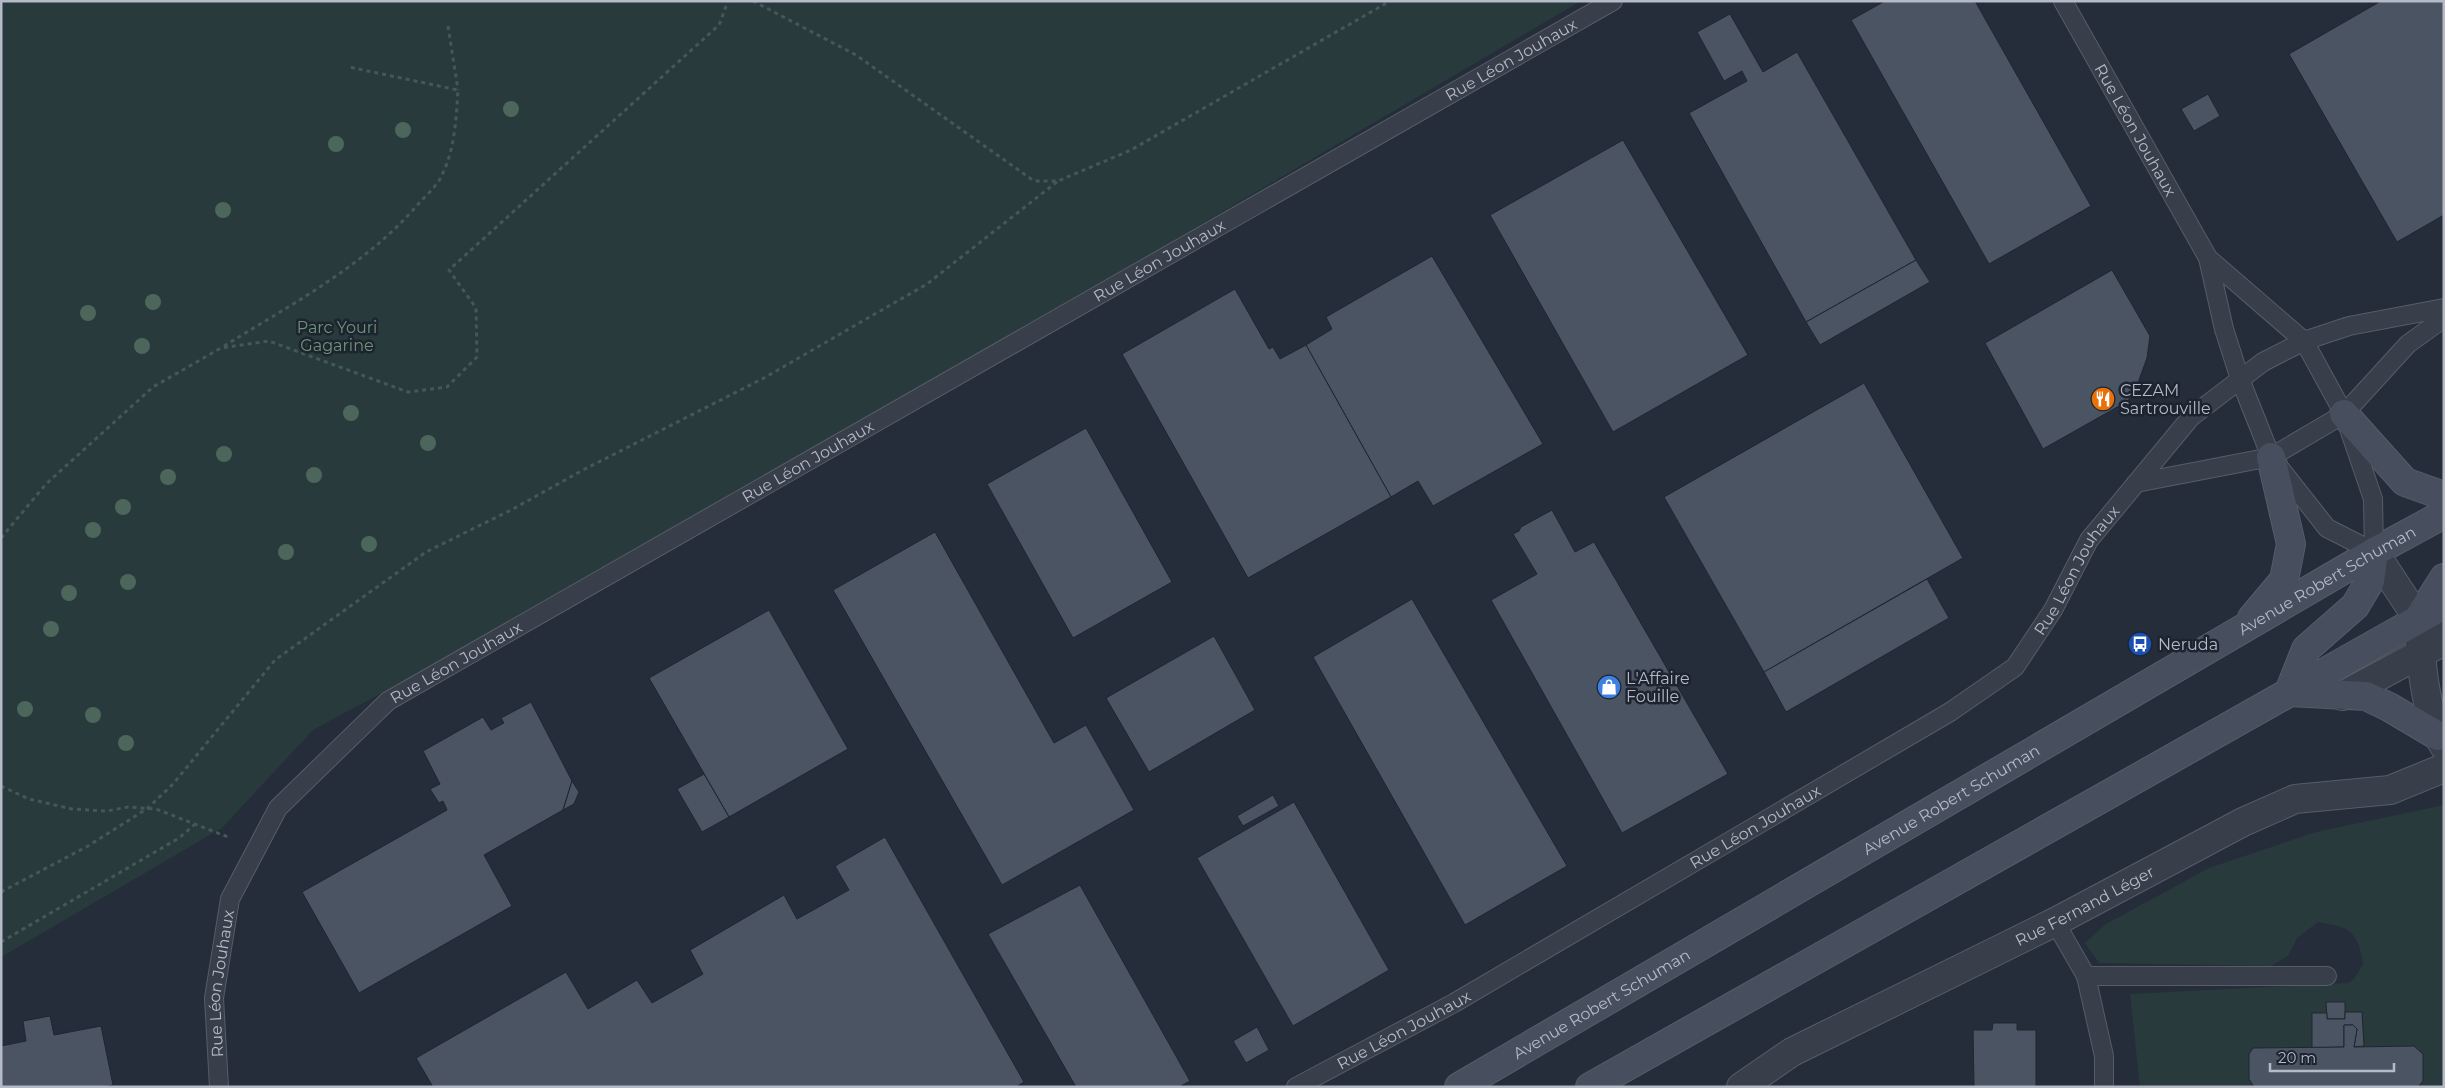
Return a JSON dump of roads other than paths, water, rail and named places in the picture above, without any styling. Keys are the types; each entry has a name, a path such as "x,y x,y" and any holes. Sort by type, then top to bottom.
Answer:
{"main road":[{"path":"2344,414 2405,482 2444,496"},
{"path":"2243,630 2264,601 2284,580 2291,544 2270,457"},
{"name":"Avenue Robert Schuman","path":"1459,1087 2374,552 2444,514"},
{"path":"2289,692 2306,649 2355,606 2370,581 2374,552"},
{"path":"2418,619 2444,578"},
{"path":"1590,1087 2444,605"},
{"path":"2289,692 2366,696 2389,707 2441,741"}],"street":[{"path":"2374,552 2436,644"},
{"path":"2342,696 2436,644"},
{"path":"2436,644 2423,675 2441,741"},
{"name":"Rue Fernand Léger","path":"1740,1087 1792,1052 2055,922 2243,822 2295,799 2390,790 2444,768"}],"lane":[{"name":"Rue Léon Jouhaux","path":"219,1087 214,998 230,899 278,808 388,701 1613,1"},
{"name":"Rue Léon Jouhaux","path":"2063,1 2208,258 2224,329 2240,379 2270,457 2327,528 2374,552 2372,499 2344,414 2304,341 2208,258"},
{"name":"Rue Léon Jouhaux","path":"1296,1087 1462,998 1942,717 2015,667 2053,610 2089,540 2191,417 2263,362 2304,341 2349,326 2444,308"},
{"path":"2136,483 2270,457 2344,414 2408,344 2444,318"},
{"path":"2055,922 2086,976 2104,1056 2104,1087"},
{"path":"2086,976 2326,976"}],"place":[{"name":"CEZAM Sartrouville","path":"2103,399"},
{"name":"Neruda","path":"2140,644"},
{"name":"L'Affaire Fouille","path":"1609,687"}],"park label":[{"name":"Parc Youri Gagarine","path":"337,336"}]}
